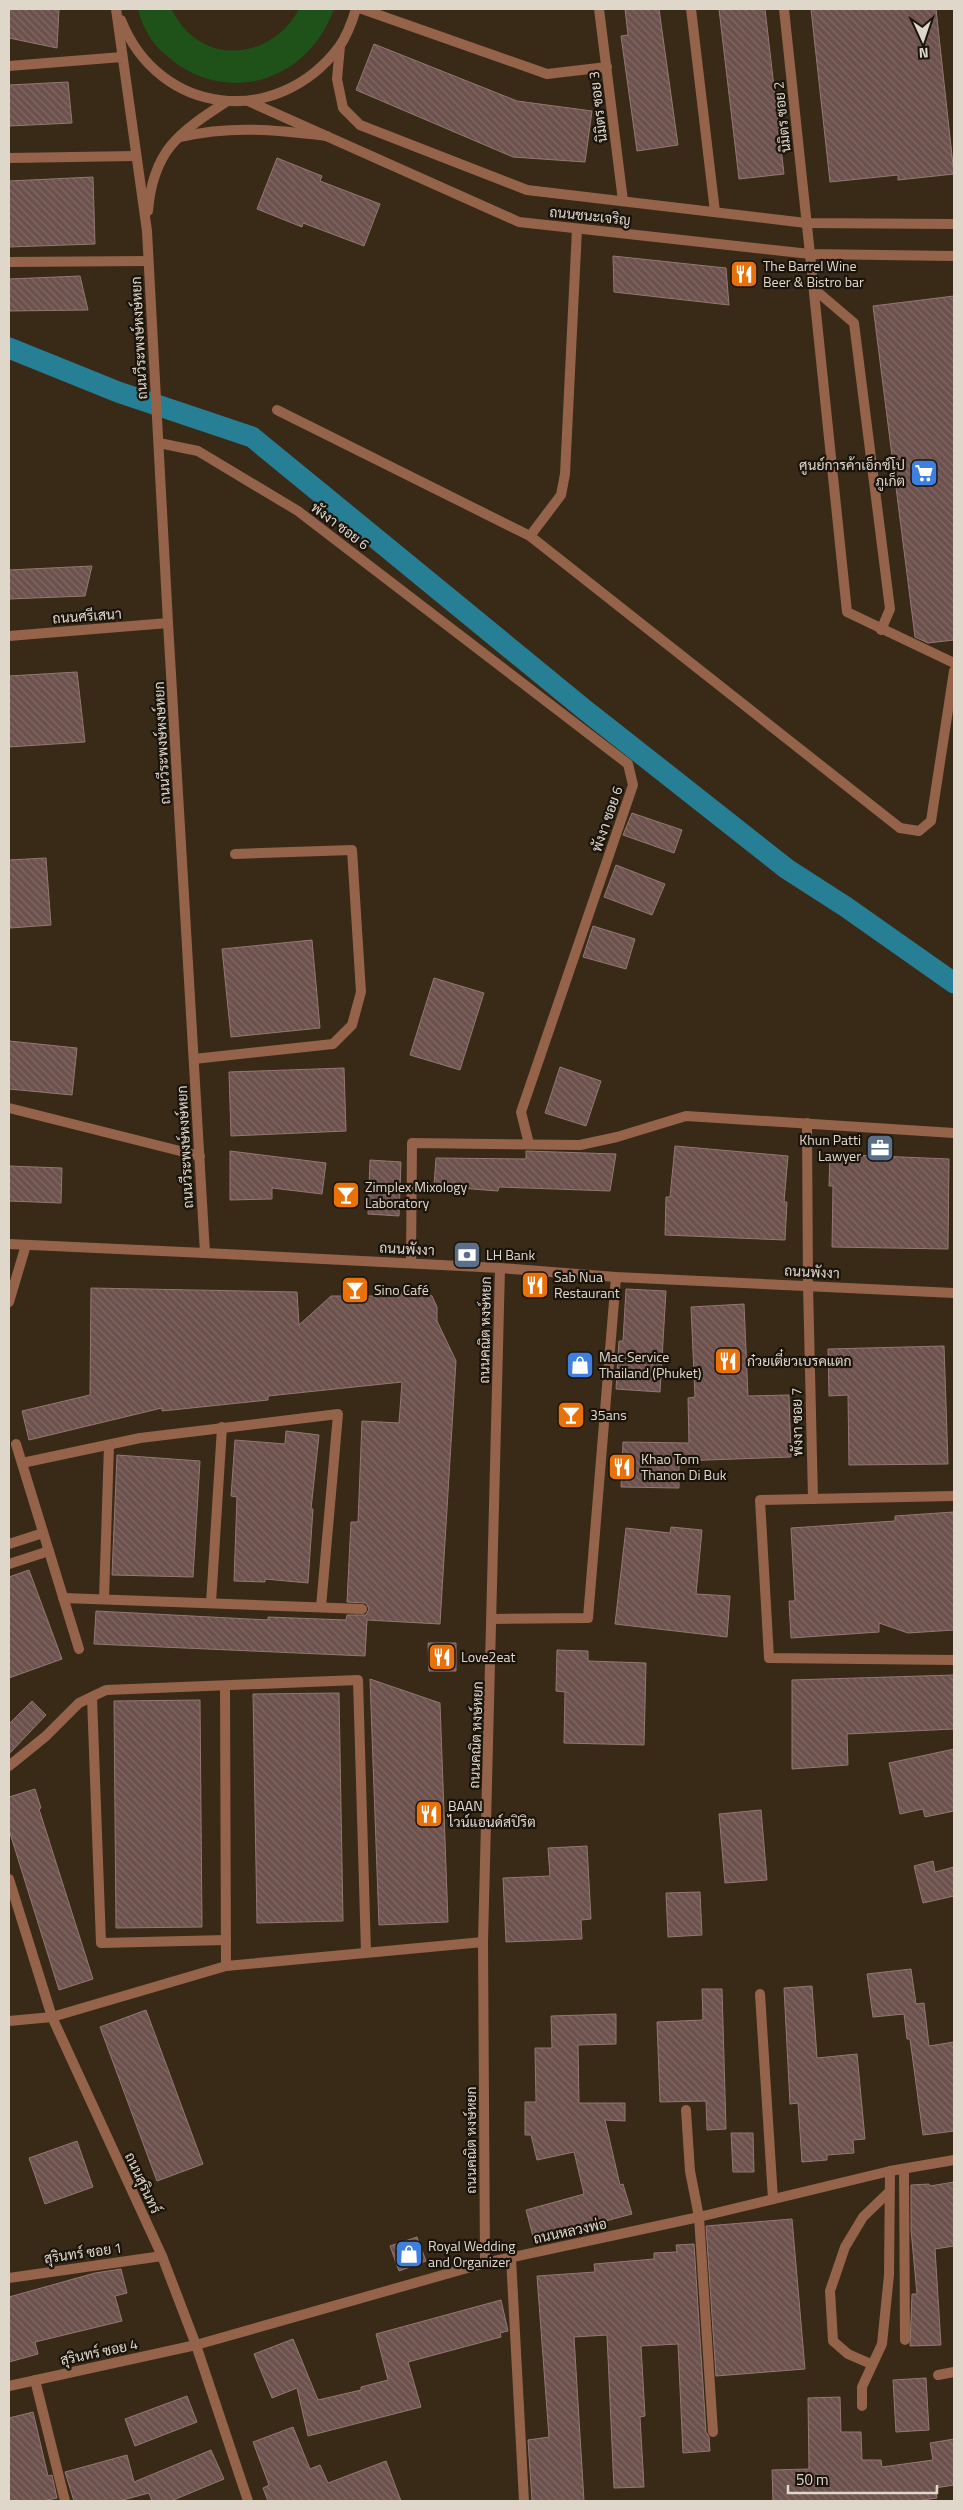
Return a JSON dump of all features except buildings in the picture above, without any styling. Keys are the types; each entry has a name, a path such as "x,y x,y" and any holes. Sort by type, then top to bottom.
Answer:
{"street":[{"name":"ถนนวีระพงษ์หงษ์หยก","path":"116,9 147,231"},
{"path":"116,9 129,40 144,60 162,77 198,96 226,102 248,101 277,95 312,76 340,46 356,9"},
{"path":"362,9 547,74 607,67"},
{"name":"นิมิตร ซอย 3","path":"599,9 623,201"},
{"path":"691,9 715,212"},
{"name":"นิมิตร ซอย 2","path":"785,9 847,612 881,630"},
{"name":"ถนนชนะเจริญ","path":"340,46 337,79 344,108 360,125 528,190 806,223 954,224"},
{"path":"9,66 122,57"},
{"name":"ถนนชนะเจริญ","path":"248,101 519,222 810,254 954,256"},
{"name":"ถนนวีระพงษ์หงษ์หยก","path":"205,1252 147,231 150,188 159,162 179,137 194,123 226,102"},
{"path":"179,137 206,131 241,128 271,129 326,136"},
{"path":"9,158 136,156"},
{"path":"530,536 561,495 565,474 577,228"},
{"path":"9,262 148,261"},
{"path":"814,289 854,323 890,609 881,630 954,663"},
{"path":"278,410 530,536 900,828 919,831 931,821 954,671"},
{"name":"พังงา ซอย 6","path":"159,443 198,451 298,511 628,764 633,785 521,1112 528,1144"},
{"name":"ถนนศรีเสนา","path":"9,636 168,623"},
{"path":"194,1059 333,1044 352,1025 361,992 352,850 235,854"},
{"path":"9,1108 200,1156"},
{"path":"411,1263 412,1143 580,1144 617,1137 686,1116 954,1133"},
{"name":"พังงา ซอย 7","path":"807,1123 808,1285 813,1498"},
{"name":"ถนนพังงา","path":"9,1244 411,1263 500,1268 616,1278 808,1285 954,1293"},
{"path":"9,1302 26,1245"},
{"name":"ถนนคณิต หงษ์หยก","path":"485,2262 483,1942 493,1619 500,1268"},
{"path":"493,1619 588,1618 616,1278"},
{"path":"22,1463 109,1445 222,1427 338,1414 322,1607"},
{"path":"211,1603 222,1427"},
{"path":"16,1444 79,1649"},
{"path":"104,1599 109,1445"},
{"path":"954,1496 760,1500 769,1658 954,1660"},
{"path":"9,1544 43,1533"},
{"path":"9,1564 49,1552"},
{"path":"63,1598 362,1609"},
{"path":"9,1766 46,1736 79,1703 106,1690 358,1680 366,1952"},
{"path":"225,1686 226,1966"},
{"path":"92,1696 101,1943 226,1940"},
{"name":"ถนนสุรินทร์","path":"9,1879 52,2017 162,2256 196,2345 248,2501"},
{"path":"9,2022 52,2017 226,1966 483,1942"},
{"path":"760,1994 773,2199"},
{"path":"686,2110 690,2171 700,2217 713,2432"},
{"name":"ถนนหลวงพ่อ","path":"196,2345 485,2262 700,2217 890,2171 954,2160"},
{"path":"904,2169 905,2340"},
{"path":"862,2406 862,2387 871,2364 882,2344 888,2275 890,2171"},
{"path":"871,2364 848,2354 834,2341 830,2291 845,2247 863,2217 889,2192"},
{"name":"สุรินทร์ ซอย 1","path":"9,2278 162,2256"},
{"path":"511,2258 524,2501"},
{"name":"สุรินทร์ ซอย 4","path":"9,2386 196,2345"},
{"path":"938,2375 954,2372"},
{"path":"35,2380 65,2501"}],"green space":[{"path":"138,9 171,9 182,26 198,40 213,48 230,50 246,49 262,44 277,36 289,24 299,9 334,9 323,32 308,52 290,67 269,77 247,82 223,82 200,76 177,64 164,53 155,45 143,25"}],"waterway":[{"path":"9,348 118,392 252,437 584,709 787,869 846,907 954,983"}],"place":[{"name":"The Barrel Wine Beer & Bistro bar","path":"744,274"},
{"name":"ศูนย์การค้าเอ็กซ์โป ภูเก็ต","path":"924,473"},
{"name":"Khun Patti Lawyer","path":"880,1148"},
{"name":"Zimplex Mixology Laboratory","path":"346,1195"},
{"name":"LH Bank","path":"467,1255"},
{"name":"Sab Nua Restaurant","path":"535,1285"},
{"name":"Sino Café","path":"355,1290"},
{"name":"ก๋วยเตี๋ยวเบรคแตก","path":"728,1361"},
{"name":"Mac Service Thailand (Phuket)","path":"580,1365"},
{"name":"35ans","path":"571,1415"},
{"name":"Khao Tom Thanon Di Buk","path":"622,1467"},
{"name":"Love2eat","path":"442,1657"},
{"name":"BAAN ไวน์แอนด์สปิริต","path":"429,1814"},
{"name":"Royal Wedding and Organizer","path":"409,2254"}]}
